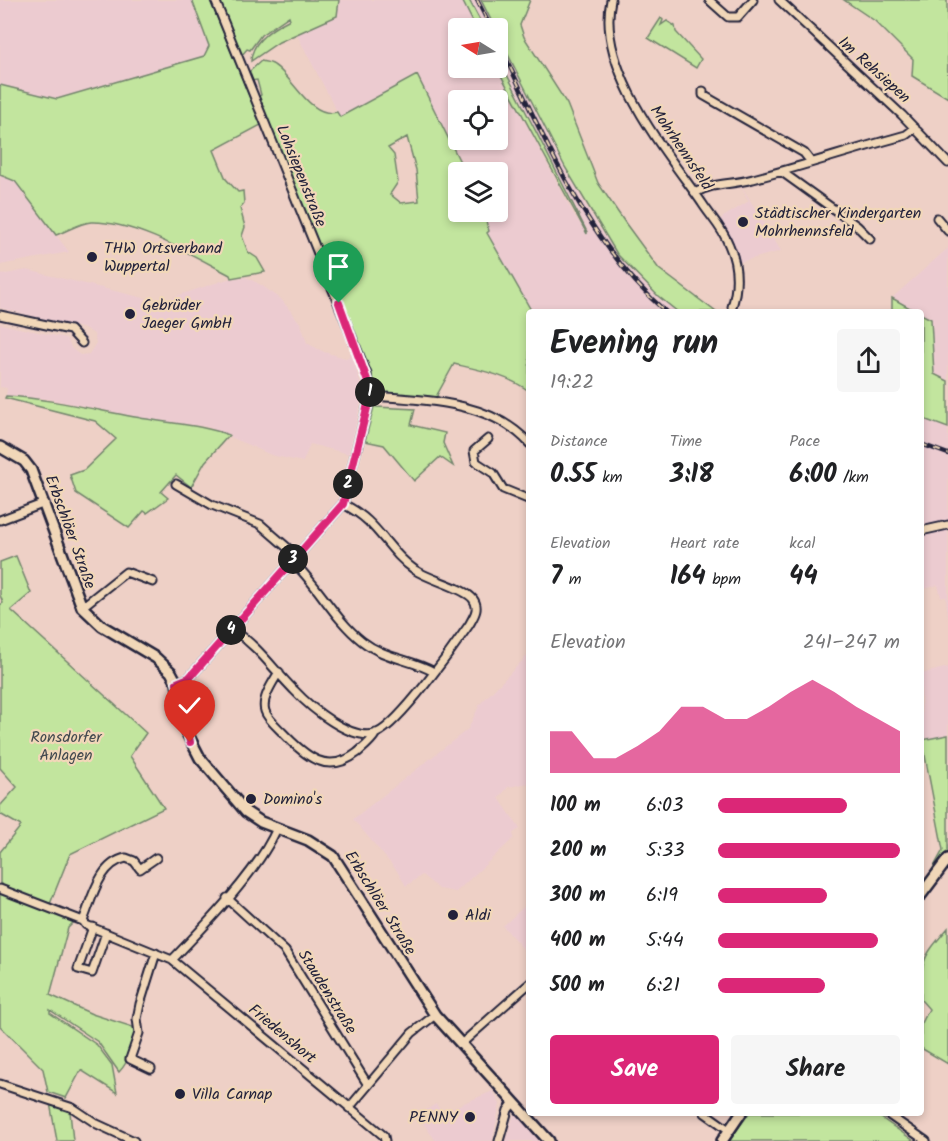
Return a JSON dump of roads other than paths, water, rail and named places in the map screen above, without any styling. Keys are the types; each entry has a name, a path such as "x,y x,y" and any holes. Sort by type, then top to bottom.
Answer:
{"street":[{"name":"Lohsiepenstraße","path":"177,683 189,678 343,504 370,396 367,374 215,0"},
{"name":"Mohrhennsfeld","path":"611,0 608,25 625,81 654,136 695,192 730,246 736,272 736,293 732,307"},
{"path":"709,0 728,17 738,17 753,0"},
{"name":"Im Rehsiepen","path":"779,0 915,128 948,163"},
{"path":"703,91 703,95 804,153 811,162"},
{"path":"695,192 714,184 748,181 782,172 906,135 915,128"},
{"path":"782,172 857,226 870,239"},
{"path":"937,218 948,231"},
{"path":"0,315 70,330 82,343"},
{"path":"370,396 431,401 477,411 505,423 526,441"},
{"path":"488,439 474,452 476,462 494,473 503,489 526,498"},
{"name":"Erbschlöer Straße","path":"0,447 24,461 31,470 82,607 102,626 162,662 177,683 186,731 200,758 246,812 277,828 308,840 333,856 435,1015 526,1115"},
{"path":"176,484 212,505 260,525 294,558 345,625 363,641 394,658 434,672"},
{"path":"0,520 45,503"},
{"path":"279,672 264,700 265,711 289,739 311,758 330,765 340,764 365,746 395,717 434,672 476,613 475,601 468,593 427,578 412,567 368,518 343,504"},
{"path":"924,530 948,525"},
{"name":"Erbschlöer Straße","path":"82,607 126,572 153,582"},
{"path":"232,629 254,644 311,706 326,717 353,732 376,733"},
{"path":"172,960 268,848 277,828"},
{"path":"83,921 101,876 108,868 126,858 134,861 140,869 156,858"},
{"path":"924,891 948,859"},
{"name":"Friedenshort","path":"0,889 83,921 172,960 384,1136 385,1141"},
{"name":"Staudenstraße","path":"227,898 285,951 368,1085"},
{"path":"93,927 78,969 92,973 106,933"},
{"path":"151,1069 130,1059 139,1033 136,1019 156,953"},
{"path":"461,1044 526,986"},
{"path":"350,1108 412,1033 435,1015"},
{"path":"0,1084 73,1108 97,1124 134,1141"},
{"path":"500,1141 508,1110 514,1102"},
{"name":"Erbschlöer Straße","path":"527,1116 549,1141"},
{"path":"709,1116 729,1130"},
{"path":"722,1141 739,1116"},
{"path":"890,1116 926,1141"}],"railway":[{"path":"477,0 486,18"},
{"path":"508,63 550,150 589,220 637,284 663,309"},
{"path":"924,445 948,454"}],"place":[{"name":"Städtischer Kindergarten Mohrhennsfeld","path":"743,222"},
{"name":"THW Ortsverband Wuppertal","path":"92,257"},
{"name":"Gebrüder Jaeger GmbH","path":"130,314"},
{"name":"Domino's","path":"251,799"},
{"name":"Aldi","path":"453,915"},
{"name":"Villa Carnap","path":"180,1094"},
{"name":"PENNY","path":"470,1117"}],"park label":[{"name":"Ronsdorfer Anlagen","path":"66,746"}]}
